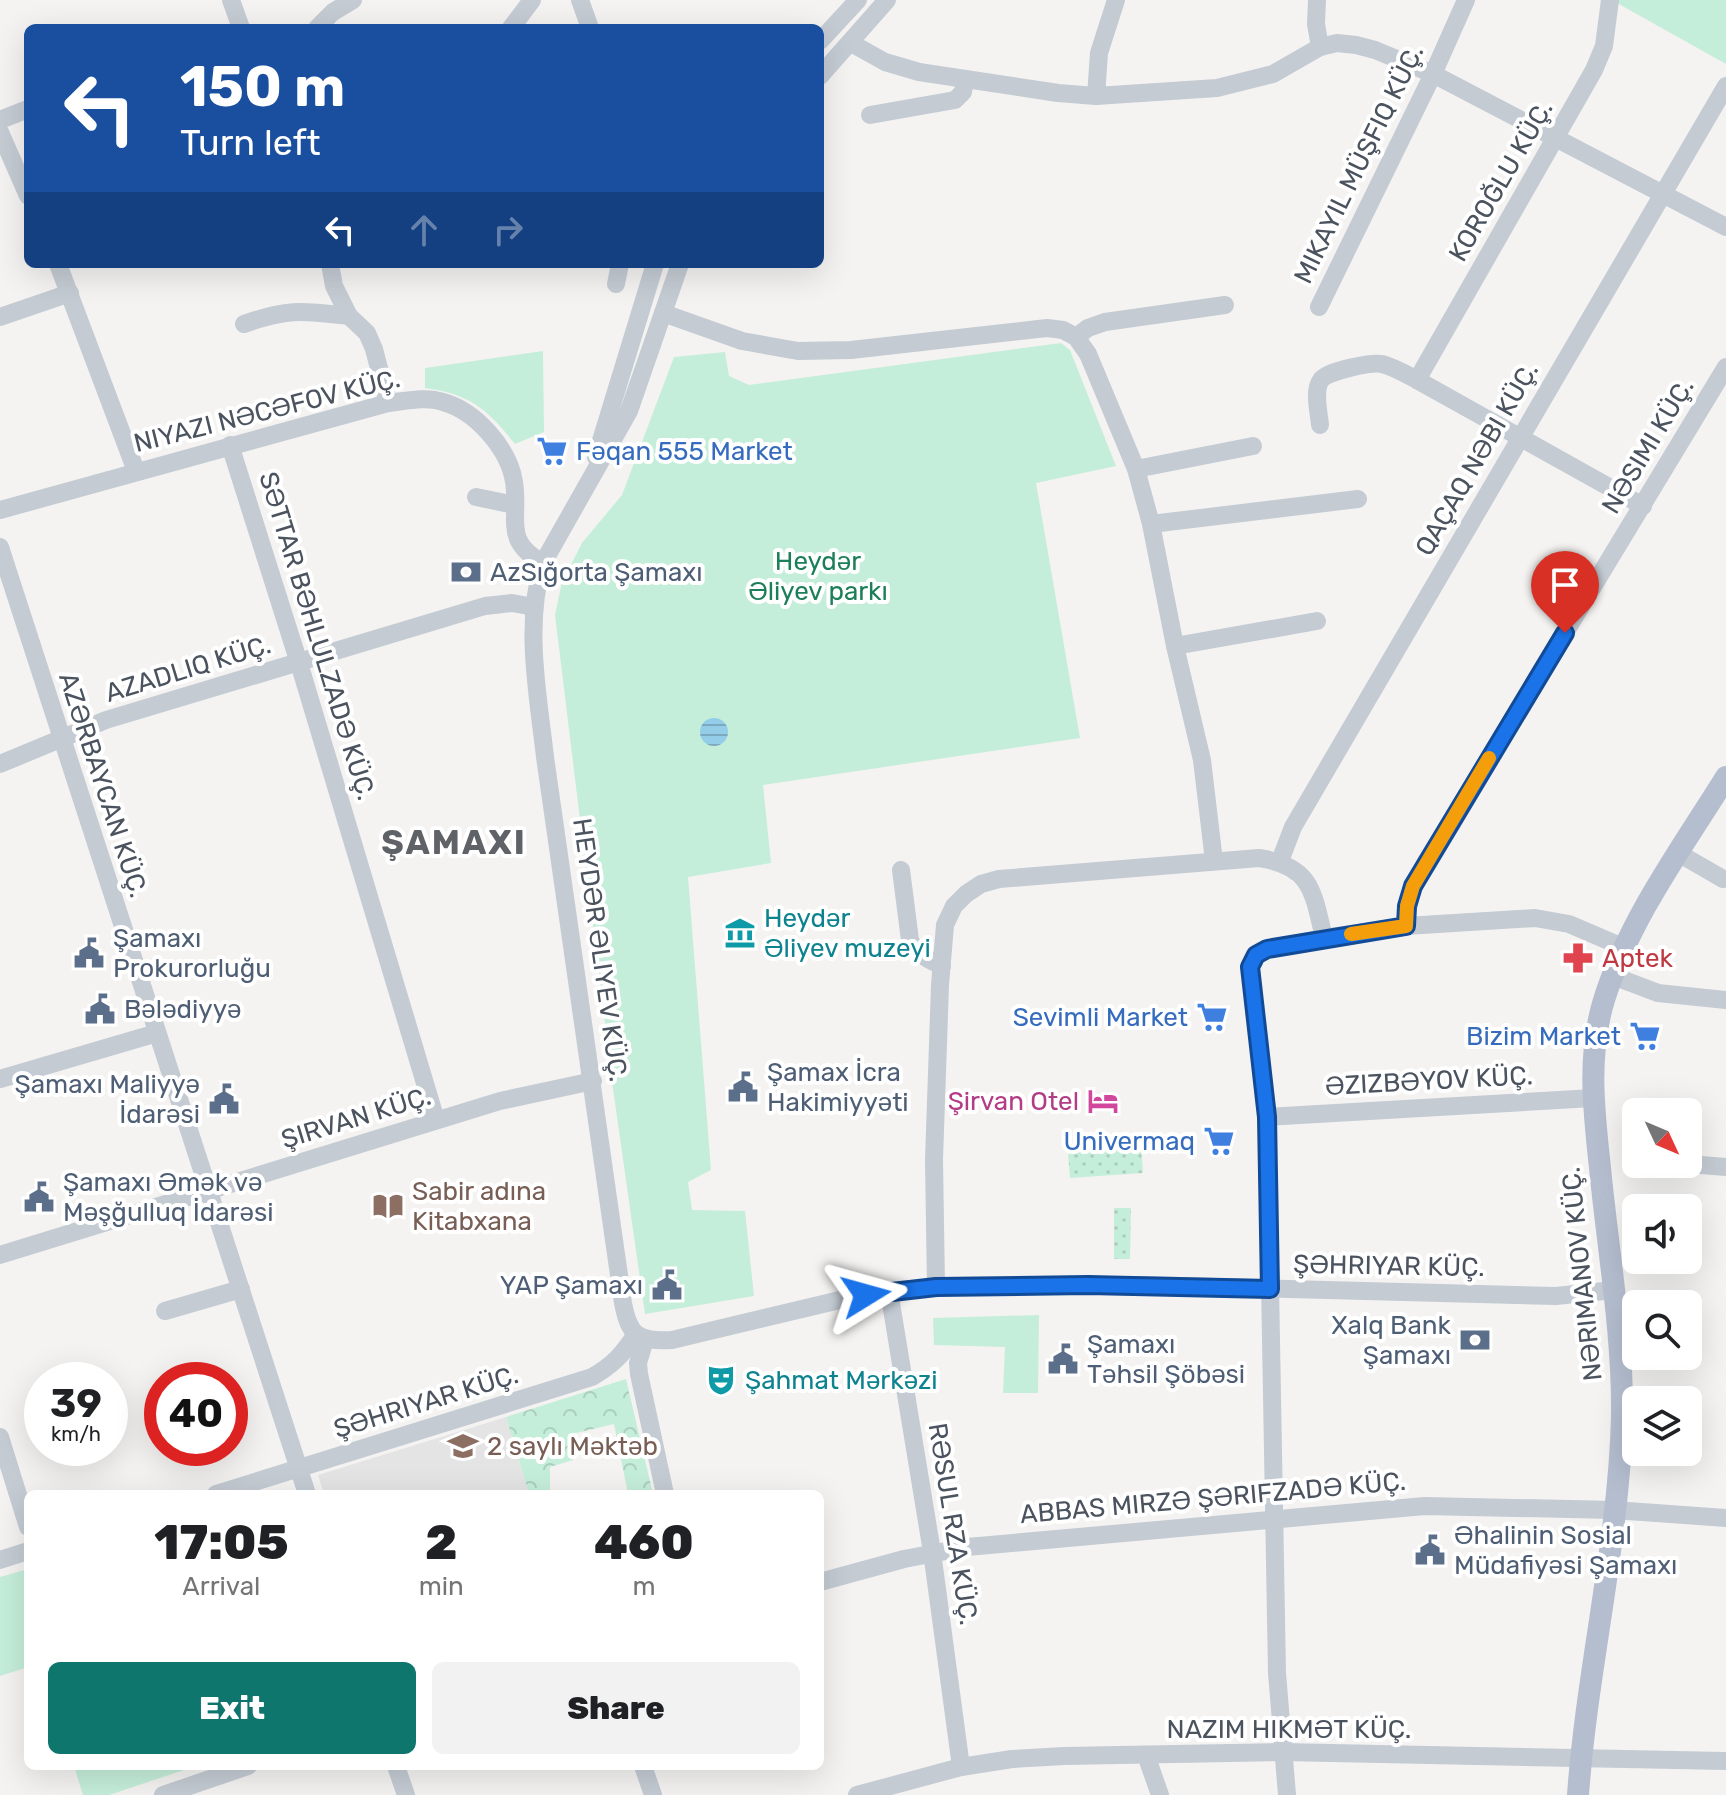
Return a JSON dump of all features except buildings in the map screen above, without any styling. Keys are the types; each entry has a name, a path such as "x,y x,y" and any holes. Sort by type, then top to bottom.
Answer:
{"main road":[{"name":"NƏRIMANOV KÜÇ.","path":"1578,1795 1580,1759 1621,1450 1622,1373 1593,1098 1596,1044 1604,1002 1625,948 1678,853 1726,777"}],"street":[{"path":"231,0 240,24"},
{"path":"321,24 353,0"},
{"path":"514,24 532,0"},
{"path":"580,0 589,24"},
{"path":"824,37 858,0"},
{"path":"824,72 887,0"},
{"path":"1096,96 1099,53 1116,0"},
{"path":"1317,0 1316,24 1320,47"},
{"path":"1319,307 1466,0"},
{"name":"KOROĞLU KÜÇ.","path":"1417,380 1557,137 1604,46 1610,0"},
{"path":"851,43 885,62 919,72 1096,96 1217,88 1252,81 1293,64 1320,47 1337,43 1356,45 1433,74 1726,227"},
{"path":"870,115 955,100 963,92 965,79"},
{"name":"QAÇAQ NƏBI KÜÇ.","path":"1280,861 1293,827 1726,86"},
{"path":"0,120 24,111"},
{"path":"0,132 24,187"},
{"path":"60,268 136,471"},
{"path":"331,268 334,286 349,316 367,333 374,349 388,403"},
{"path":"616,284 619,268"},
{"path":"589,483 654,268"},
{"path":"589,483 629,411 679,268"},
{"path":"0,317 70,293"},
{"path":"1076,337 1088,328 1105,322 1225,305"},
{"path":"244,324 278,312 300,310 349,316"},
{"path":"663,313 742,341 798,351 851,350 1047,328 1063,330 1076,337 1088,354 1136,469 1151,524 1202,760 1214,861"},
{"path":"1320,425 1317,389 1329,373 1373,364 1396,369 1643,506"},
{"name":"NƏSIMI KÜÇ.","path":"1406,926 1407,906 1413,886 1426,862 1726,367"},
{"name":"NIYAZI NƏCƏFOV KÜÇ.","path":"0,510 388,403 417,399 441,401 471,416 507,461 514,481 518,541 523,550 543,563"},
{"name":"SƏTTAR BƏHLULZADƏ KÜÇ.","path":"230,445 436,1120"},
{"path":"1136,469 1253,446"},
{"name":"HEYDƏR ƏLIYEV KÜÇ.","path":"589,483 543,563 536,585 536,673 545,757 623,1303 626,1320 641,1337 639,1374 664,1490"},
{"path":"476,497 515,505"},
{"path":"1151,524 1358,499"},
{"name":"AZƏRBAYCAN KÜÇ.","path":"0,547 306,1490"},
{"path":"0,764 106,720 485,606 512,603 534,607"},
{"path":"1175,646 1317,621"},
{"path":"1678,853 1723,879"},
{"path":"936,1287 934,1160 942,966 945,925 954,906 981,884 999,879 1259,858 1280,861 1295,868 1305,880 1315,901 1324,938"},
{"path":"901,870 914,950 942,966"},
{"path":"1287,1795 1277,1673 1267,1117 1250,967 1256,955 1267,949 1324,938 1406,926 1535,918 1569,924 1625,948"},
{"path":"1613,976 1658,993 1726,1000"},
{"path":"0,1079 157,1033"},
{"name":"ŞIRVAN KÜÇ.","path":"0,1255 436,1120 529,1093 593,1081"},
{"name":"ƏZIZBƏYOV KÜÇ.","path":"1267,1117 1593,1098"},
{"path":"1702,1165 1726,1167"},
{"name":"ŞƏHRIYAR KÜÇ.","path":"229,1490 592,1377 610,1367 641,1337 672,1340 805,1307 889,1291 936,1287 1115,1285 1556,1296 1614,1290"},
{"path":"165,1311 241,1289"},
{"name":"RƏSUL RZA KÜÇ.","path":"889,1291 932,1552 961,1767"},
{"path":"0,1437 24,1514"},
{"name":"ABBAS MIRZƏ ŞƏRIFZADƏ KÜÇ.","path":"824,1581 932,1552 967,1547 1425,1506 1614,1510 1726,1518"},
{"path":"0,1560 24,1552"},
{"name":"NAZIM HIKMƏT KÜÇ.","path":"857,1795 894,1789 961,1767 1012,1759 1282,1752 1726,1761"},
{"path":"1146,1755 1160,1795"},
{"path":"163,1795 236,1770"},
{"path":"397,1770 406,1795"},
{"path":"644,1770 653,1795"}],"shaded area":[{"name":"2 saylı Məktəb","path":"506,1417 528,1490 323,1490 318,1475"}],"green space":[{"path":"1618,0 1726,0 1726,64 1617,3"},
{"name":"Heydər Əliyev parkı","path":"1061,343 1070,350 1116,466 1036,483 1080,738 763,785 771,863 688,877 711,1170 688,1182 692,1210 745,1211 754,1296 645,1314 613,1089 555,615 562,582 582,543 622,495 674,357 725,352 729,376 749,385"},
{"path":"543,351 544,432 515,444 476,405 454,394 425,388 425,368"},
{"path":"1141,1147 1143,1173 1070,1178 1068,1153"},
{"path":"1114,1208 1131,1208 1130,1259 1114,1259"},
{"path":"1039,1315 1038,1393 1003,1393 1005,1347 934,1345 933,1318"},
{"path":"626,1379 652,1490 627,1490 614,1424 568,1435 573,1460 550,1467 550,1490 528,1490 506,1417"},
{"path":"24,1570 24,1668 0,1676 0,1577"},
{"path":"75,1770 184,1770 109,1795 83,1795"}],"water":[{"path":"714,718 724,722 728,732 724,742 714,746 704,742 700,732 704,722"}],"slow traffic":[{"path":"1351,934 1406,926 1407,906 1413,886 1489,758"}],"place":[{"name":"Fəqan 555 Market","path":"552,451"},
{"name":"AzSığorta Şamaxı","path":"466,572"},
{"name":"Heydər Əliyev muzeyi","path":"740,933"},
{"name":"Şamaxı Prokurorluğu","path":"89,953"},
{"name":"Aptek","path":"1578,958"},
{"name":"Bələdiyyə","path":"100,1009"},
{"name":"Sevimli Market","path":"1212,1017"},
{"name":"Bizim Market","path":"1645,1036"},
{"name":"Şamax İcra Hakimiyyəti","path":"743,1087"},
{"name":"Şamaxı Maliyyə İdarəsi","path":"224,1099"},
{"name":"Şirvan Otel","path":"1103,1101"},
{"name":"Univermaq","path":"1219,1141"},
{"name":"Şamaxı Əmək və Məşğulluq İdarəsi","path":"39,1197"},
{"name":"Sabir adına Kitabxana","path":"388,1206"},
{"name":"YAP Şamaxı","path":"667,1285"},
{"name":"Xalq Bank Şamaxı","path":"1475,1340"},
{"name":"Şamaxı Təhsil Şöbəsi","path":"1063,1359"},
{"name":"Şahmat Mərkəzi","path":"721,1380"},
{"name":"2 saylı Məktəb","path":"463,1446"},
{"name":"Əhalinin Sosial Müdafiyəsi Şamaxı","path":"1430,1550"}],"district":[{"name":"ŞAMAXI","path":"454,842"}],"route":[{"path":"866,1295 936,1287 1143,1285 1270,1289 1267,1117 1250,967 1256,955 1267,949 1406,926 1407,906 1413,886 1426,862 1565,633"}]}
